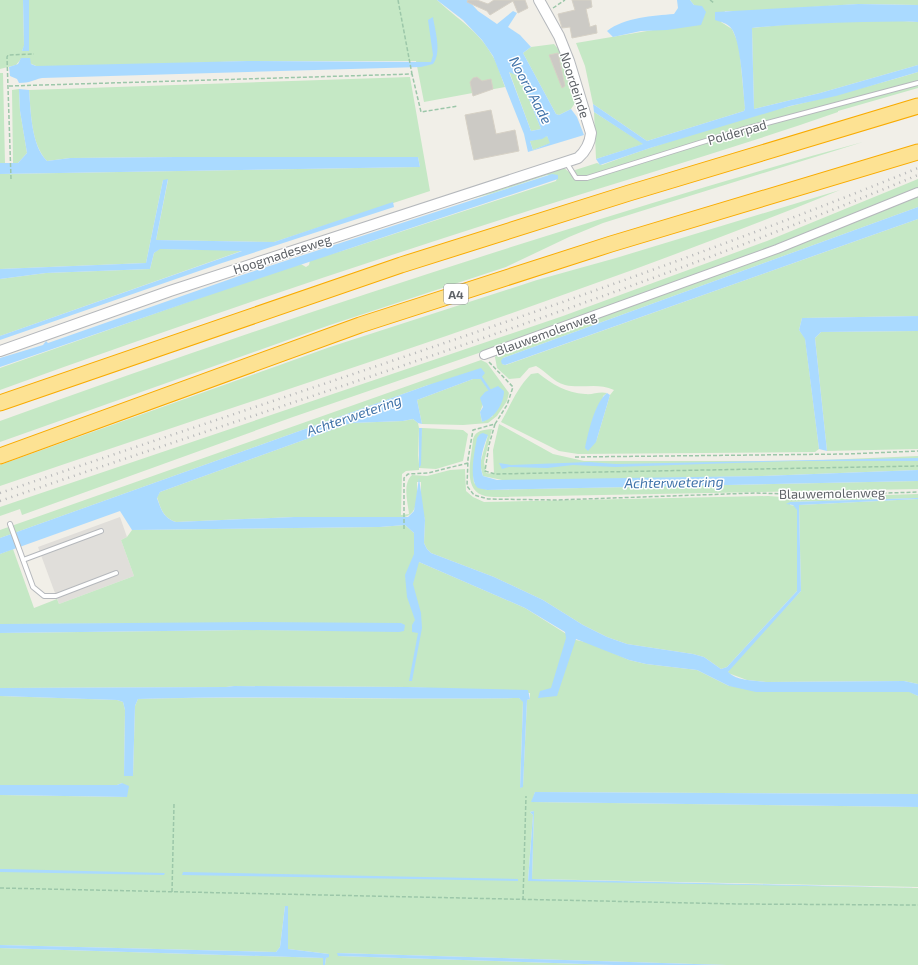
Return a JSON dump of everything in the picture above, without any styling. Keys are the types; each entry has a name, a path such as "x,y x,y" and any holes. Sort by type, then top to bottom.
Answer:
{"highway":[{"path":"0,404 416,260 628,193 918,106"},
{"name":"A4","path":"0,456 360,325 612,244 918,152"}],"street":[{"name":"Noordeinde","path":"539,0 569,61 591,133 590,142 582,154 578,158 566,162"},
{"name":"Hoogmadeseweg","path":"0,351 170,291 566,162"},
{"name":"Blauwemolenweg","path":"484,355 770,252 918,192"}],"lane":[{"name":"Polderpad","path":"566,162 576,178 587,178 741,130 918,83"},
{"path":"10,524 33,587 44,596 56,596 116,573"},
{"path":"23,560 101,532"}],"path":[{"path":"398,0 421,112 458,106"},
{"path":"545,13 565,0"},
{"path":"710,0 714,3"},
{"path":"11,179 7,57 8,55 34,54"},
{"path":"9,86 412,74"},
{"name":"Blauwemolenweg","path":"484,355 498,373 513,387 507,405 495,424 473,430 468,463 467,486 474,495 488,500 556,500 755,493 827,495 918,492"},
{"path":"495,424 489,445 486,471 495,474 918,466"},
{"path":"575,457 846,454 918,451"},
{"path":"404,529 404,478 408,474 428,473 468,463"},
{"path":"523,900 526,796"},
{"path":"172,892 174,804"},
{"path":"0,888 523,900 918,905"}],"shaded area":[{"path":"120,517 127,537 121,540 134,576 59,604 38,547"}],"green space":[{"path":"0,0 23,0 24,46 22,51 29,50 29,0 437,0 474,32 487,46 496,62 505,87 424,102 416,61 247,61 74,67 36,66 21,59 16,65 0,69"},
{"path":"690,0 918,0 918,5 858,4 751,11 725,11 721,22 732,29 739,45 745,108 744,111 647,141 593,104 585,66 576,43 653,30 694,5"},
{"path":"888,20 918,22 918,65 820,93 754,109 752,28 791,24"},
{"path":"554,44 559,50 575,103 571,109 559,115 556,114 523,53 531,47"},
{"path":"509,71 520,77 541,129 531,131"},
{"path":"918,72 918,88 838,111 686,162 400,252 0,390 0,368 299,263 306,267 309,265 310,260 556,181 558,175 547,175 494,193 439,207 563,167 569,172 597,163 602,165 720,125 871,86"},
{"path":"0,73 3,73 5,163 0,163"},
{"path":"410,77 430,191 274,242 156,240 168,180 163,180 146,263 0,269 0,174 420,167 418,157 70,158 47,161 38,146 35,137 31,118 29,90"},
{"path":"19,89 20,111 27,153 18,163 13,163 12,90"},
{"path":"594,112 644,144 596,159"},
{"path":"547,136 551,143 533,150 530,141"},
{"path":"863,142 603,223 569,237 506,267 330,325 0,442 0,421 134,373 337,304 580,225 742,176"},
{"path":"918,179 918,189 771,248 566,323 293,417 22,515 20,509 0,516 0,507 563,316 767,241"},
{"path":"840,190 736,231 527,308 0,486 0,465 330,347 537,280 616,258"},
{"path":"918,196 918,207 503,358 502,364 506,365 918,219 918,316 802,318 799,330 805,338 819,449 815,452 578,454 559,451 501,422 514,397 526,379 531,374 538,373 565,390 588,394 601,392 607,393 603,396 596,442 610,395 614,390 602,386 571,386 561,384 536,366 529,368 520,378 509,379 497,368 495,357 499,353 753,262"},
{"path":"159,249 244,250 0,336 0,279 46,273 150,269 154,253"},
{"path":"918,331 918,449 827,451 815,338 821,332"},
{"path":"481,360 487,363 509,393 507,401 497,416 488,423 463,425 422,424 417,400 473,379 483,377 428,385 0,538 0,530","holes":["483,404 493,416 482,422 480,412"]},
{"path":"413,419 418,423 419,428 418,464 422,428 463,430 468,434 463,461 436,469 419,468 419,470 406,471 402,474 401,515 409,514 406,488 412,475 427,476 450,470 465,469 466,491 473,497 484,502 768,496 796,498 918,494 918,498 790,502 790,505 796,506 797,510 797,591 727,667 721,669 704,657 627,644 607,637 583,625 543,600 494,577 431,553 424,543 425,520 421,505 421,482 417,482 417,500 414,510 406,517 400,518 294,517 176,522 165,515 161,509 157,497 160,492 351,423 403,421"},
{"path":"499,424 553,454 584,461 799,461 918,456 918,470 761,476 507,481 483,476 480,464 488,435 477,452 473,468 474,483 487,490 918,481 918,489 488,497 476,491 470,478 470,462 473,439 478,432 492,429 484,462 486,473 494,474 493,450"},
{"path":"918,499 918,684 904,681 766,682 747,680 728,673 729,668 801,591 799,505"},
{"path":"405,525 414,533 414,549 419,562 525,608 576,640 590,643 629,660 646,664 697,670 729,686 910,692 918,696 918,794 535,792 532,802 918,807 918,887 532,879 534,811 530,812 533,815 528,880 918,888 918,965 727,965 338,953 338,956 614,965 325,965 326,958 329,954 288,949 288,906 285,906 280,947 276,952 0,945 0,795 127,797 122,783 117,785 0,785 0,696 117,700 123,702 125,710 124,776 133,776 135,706 138,699 519,698 523,701 520,788 523,786 527,700 530,699 530,693 408,687 234,686 0,688 0,633 246,630 404,631 401,623 0,624 0,554 13,549 34,608 57,599 59,604 134,576 121,540 127,537 132,530 380,527"},
{"path":"0,948 324,958 323,965 0,965"}],"water":[{"path":"23,0 29,0 29,51 22,51 24,45"},
{"name":"Noord Aade","path":"437,0 468,0 478,11 497,24 513,11 517,13 508,27 520,35 531,47 523,53 556,114 559,115 571,109 577,117 584,135 528,152 524,134 493,56 482,40 463,20","holes":["509,72 520,77 541,129 531,131","547,136 550,143 533,150 530,141 542,139"]},
{"path":"677,0 690,0 694,5 702,6 706,12 701,25 667,30 641,31 613,37 607,31 614,26 631,20 674,14 678,8"},
{"path":"858,4 918,5 918,22 821,23 752,28 754,109 820,93 918,65 918,72 836,96 790,106 650,148 600,165 596,159 643,144 594,112 593,104 647,141 744,111 742,78 737,43 731,28 724,23 715,20 715,12"},
{"path":"433,17 437,41 436,59 433,64 421,67 42,78 19,83 17,79 10,76 9,67 18,64 21,58 30,58 31,64 36,66 247,61 431,62 433,55 428,20"},
{"path":"19,89 29,90 31,118 35,137 42,154 47,161 70,158 418,157 420,167 0,174 0,163 18,163 27,153 20,111"},
{"path":"552,174 558,175 558,179 186,303 0,367 0,358 43,345 46,341 48,343 239,276"},
{"path":"168,179 156,240 274,242 393,202 394,207 222,263 0,340 0,336 242,251 160,249 154,253 150,269 46,273 0,279 0,269 146,263 163,180"},
{"path":"918,207 918,219 505,365 502,364 501,361 503,358"},
{"path":"918,316 918,331 821,332 815,338 827,451 819,449 805,339 799,330 802,318"},
{"path":"481,368 485,373 480,379 473,379 417,400 422,424 413,419 403,421 351,423 160,492 157,498 161,509 165,516 176,522 294,517 408,517 414,511 419,478 425,520 424,543 431,553 494,577 543,600 583,625 607,637 627,644 704,657 721,669 727,667 797,591 797,510 793,505 786,504 790,502 918,498 799,505 801,591 728,672 741,679 766,682 904,681 918,684 918,696 909,692 756,692 729,686 697,670 646,664 629,660 576,639 557,696 538,698 540,691 551,688 566,638 565,632 525,608 419,562 413,584 421,613 422,628 412,681 409,681 418,633 412,632 412,625 415,620 407,597 405,575 414,554 414,533 405,525 380,527 132,530 120,511 0,554 0,538 428,385"},
{"path":"498,386 504,391 504,396 500,406 490,418 482,422 480,412 483,407 480,398 485,392"},
{"path":"607,393 610,395 596,442 588,451 585,448 593,418 599,403"},
{"path":"419,428 422,428 421,465 419,468"},
{"path":"483,433 488,435 481,461 483,476 497,480 761,476 918,470 918,481 487,490 478,488 473,478 477,438"},
{"path":"918,458 918,461 793,461 615,467 573,465 547,468 509,467 502,469 499,463 511,465 589,462 616,464"},
{"path":"255,622 401,623 405,625 404,631 399,632 246,630 0,633 0,624"},
{"path":"234,686 408,687 528,690 530,699 527,700 523,787 520,788 523,702 519,698 233,697 138,699 135,706 133,776 124,776 125,710 123,702 117,700 0,696 0,688"},
{"path":"122,783 129,786 127,797 0,795 0,785 117,785"},
{"path":"535,792 918,794 918,807 531,802"},
{"path":"534,811 532,879 918,888 528,881 533,815 530,812"},
{"path":"0,869 165,873 164,875 0,872"},
{"path":"183,872 518,879 518,881 182,875"},
{"path":"285,906 288,906 288,949 329,954 329,957 326,958 325,965 323,965 323,958 0,948 0,945 276,952 280,947"},
{"path":"337,953 727,965 614,965 338,956"}],"building":[{"path":"468,0 477,0 488,4 494,0 525,0 528,8 518,13 513,1 490,15 487,11 467,2"},
{"path":"572,0 591,0 592,7 586,9 590,27 596,25 597,33 572,38 570,27 562,28 558,14 575,10"},
{"path":"558,53 565,86 562,88 549,55"},
{"path":"477,77 482,81 491,79 493,89 473,96 470,82 473,78"},
{"path":"491,110 496,134 515,130 519,151 474,160 465,115"}],"waterway":[{"name":"Achterwetering","path":"480,376 491,392"}],"railway":[{"path":"0,493 576,297 691,256 918,168"},
{"path":"0,501 462,346 691,264 805,221 918,175"}]}
